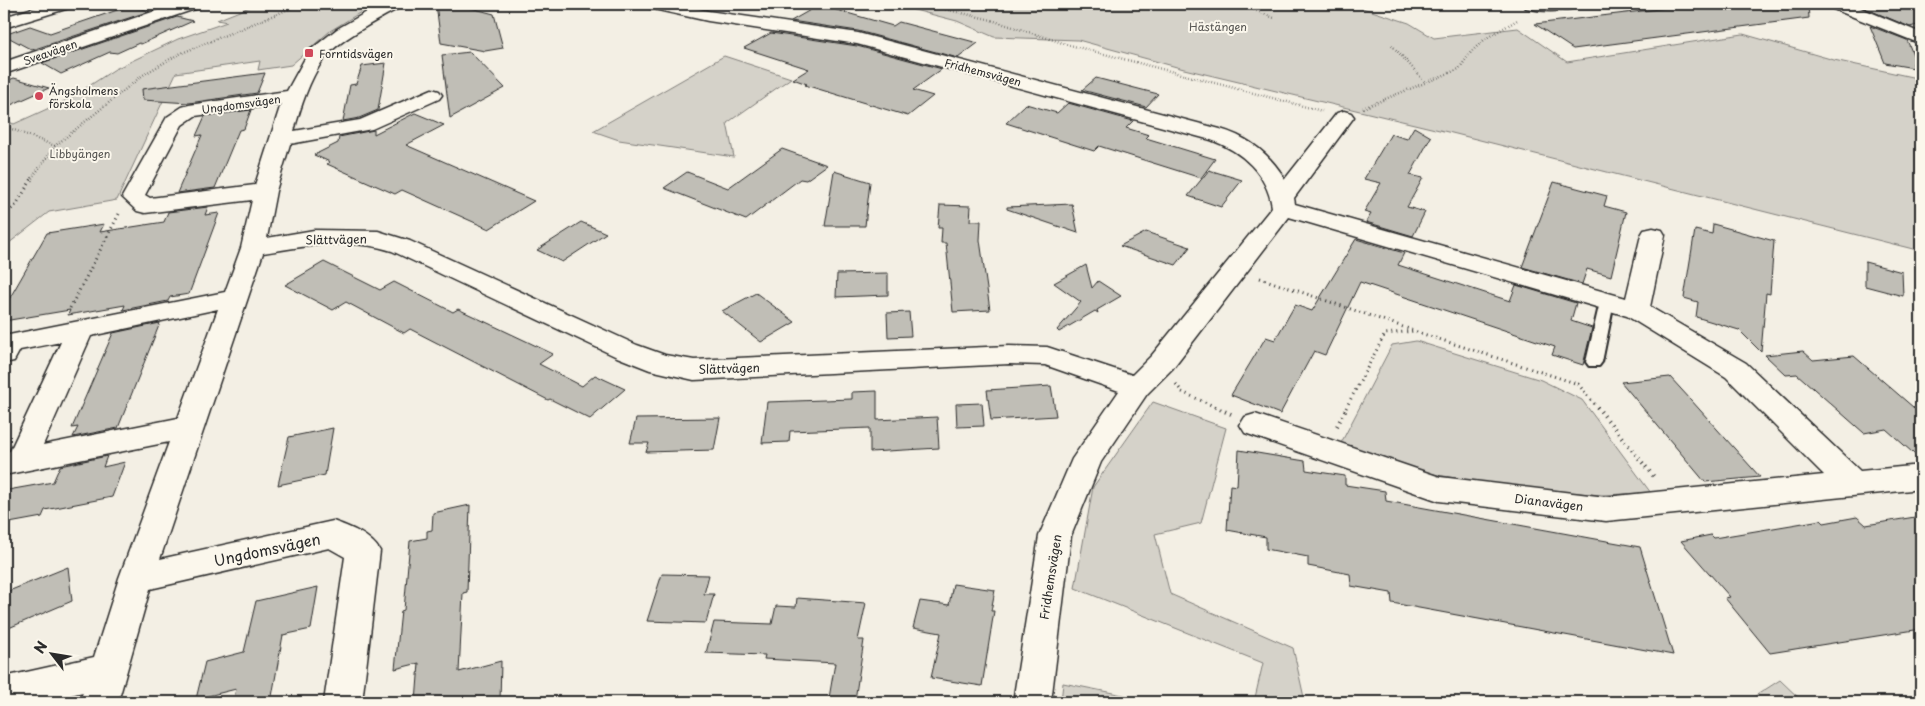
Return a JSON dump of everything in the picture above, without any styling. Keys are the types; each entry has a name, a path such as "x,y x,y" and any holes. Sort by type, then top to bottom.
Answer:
{"street":[{"path":"4,22 63,4"},
{"name":"Sveavägen","path":"4,68 192,4"},
{"name":"Ungdomsvägen","path":"4,694 104,686 136,578 253,248 265,191 294,96 316,55 343,33 393,4"},
{"name":"Fridhemsvägen","path":"654,4 708,16 858,39 1179,124 1232,140 1264,164 1284,202"},
{"path":"1532,4 1543,6 1569,4"},
{"path":"1837,4 1921,39"},
{"name":"Sveavägen","path":"42,10 95,36"},
{"path":"282,139 365,125 432,95"},
{"name":"Ungdomsvägen","path":"137,201 133,197 174,120 189,111 294,96"},
{"name":"Fridhemsvägen","path":"1032,702 1056,536 1087,459 1137,387 1162,362 1235,269 1344,116"},
{"path":"137,201 145,206 265,191"},
{"path":"1284,202 1636,310 1736,370 1852,483"},
{"path":"1636,310 1653,235"},
{"name":"Slättvägen","path":"253,248 314,237 378,238 401,246 627,351 660,363 694,370 1009,355 1047,356 1137,387"},
{"path":"4,354 10,343 234,298"},
{"path":"12,462 69,331"},
{"name":"Dianavägen","path":"1255,424 1439,489 1606,509 1921,477"},
{"path":"12,462 188,427"},
{"name":"Ungdomsvägen","path":"136,578 333,534 363,551 342,702"}],"lane":[{"path":"1594,362 1607,302"}],"path":[{"path":"4,216 16,205 40,165 55,146 143,75 177,55 301,4"},
{"path":"922,4 988,19 1066,44 1344,116 1459,69 1468,54 1495,30 1564,4"},
{"path":"1240,4 1274,18"},
{"path":"1392,45 1425,82"},
{"path":"4,126 55,146"},
{"path":"69,331 121,209 137,201"},
{"path":"1235,269 1321,300 1578,384 1675,502"},
{"path":"1325,449 1385,334 1414,331"},
{"path":"1162,362 1182,392 1255,424"}],"green space":[{"name":"Libbyängen","path":"257,4 374,4 330,31 291,65 258,70 260,61 176,73 117,200 49,212 4,247 4,120 14,124 69,99 115,69 178,39 227,22 217,20"},
{"name":"Hästängen","path":"891,4 1350,4 1409,23 1434,38 1518,28 1567,62 1743,34 1834,60 1921,79 1921,251 1452,133 1184,69 1078,40 994,37 957,21"},
{"path":"724,56 791,78 727,123 734,157 619,140 593,131"},
{"path":"1416,341 1541,380 1582,400 1651,493 1601,495 1499,486 1438,475 1371,458 1341,443 1392,345"},
{"path":"1153,402 1226,428 1201,523 1155,534 1170,594 1293,648 1305,702 1254,702 1263,663 1075,588 1093,487"},
{"path":"1780,680 1803,702 1746,702"},
{"path":"1063,683 1158,702 1061,702"}],"building":[{"path":"436,4 456,4 494,14 503,48 485,51 441,43"},
{"path":"1700,4 1808,4 1809,18 1573,49 1535,24"},
{"path":"1861,4 1921,4 1921,24 1910,27 1862,7"},
{"path":"819,5 893,26 899,22 978,43 958,58 858,31 791,21"},
{"path":"129,6 150,11 32,50 4,35 30,26 50,33"},
{"path":"177,17 193,21 117,53 110,52 61,74 42,63"},
{"path":"1870,26 1907,40 1917,64 1913,63 1914,68 1885,63"},
{"path":"771,33 857,46 942,69 913,90 933,96 908,116 805,85 807,84 793,79 809,69 744,48"},
{"path":"470,52 505,88 450,118 442,55"},
{"path":"386,63 378,110 359,118 343,121 350,85 356,84 362,66"},
{"path":"265,73 257,93 189,103 143,100 142,89"},
{"path":"14,78 49,88 4,108 4,82"},
{"path":"1096,78 1158,94 1146,107 1082,90"},
{"path":"1068,103 1133,121 1126,128 1149,135 1146,138 1215,159 1201,178 1099,146 1094,151 1006,123 1026,104 1057,113"},
{"path":"251,110 244,129 239,130 215,188 177,193 202,135 196,136 205,116"},
{"path":"415,113 444,125 406,145 534,201 489,229 402,190 395,194 327,164 330,162 314,155 338,143 339,137 374,130 374,134"},
{"path":"1414,127 1431,137 1410,175 1423,178 1407,207 1425,212 1413,236 1366,222 1371,214 1364,212 1381,183 1364,179 1391,134 1407,139"},
{"path":"782,149 827,165 806,180 800,179 746,220 664,188 687,172 728,188"},
{"path":"1209,170 1242,180 1221,207 1188,196"},
{"path":"834,171 870,182 865,226 825,226"},
{"path":"1554,182 1607,196 1604,206 1626,212 1611,276 1587,269 1582,284 1522,267"},
{"path":"1072,204 1078,233 1007,209 1007,207"},
{"path":"940,205 971,206 970,221 981,221 980,240 990,310 953,312 946,243 941,243 942,228 938,228"},
{"path":"208,207 205,215 219,213 189,294 170,297 168,301 123,310 125,305 68,315 70,310 4,321 4,308 47,233 104,224 100,232 164,222 168,212"},
{"path":"581,222 606,233 562,262 537,250"},
{"path":"1713,224 1774,241 1770,294 1766,293 1761,352 1739,330 1696,317 1698,302 1684,298 1695,230 1712,234"},
{"path":"1146,232 1190,247 1176,265 1120,246"},
{"path":"1356,239 1404,253 1398,265 1510,301 1516,285 1576,303 1571,321 1592,328 1583,365 1552,355 1555,347 1360,282 1325,355 1314,351 1280,414 1231,395 1266,337 1275,340 1295,305 1312,311"},
{"path":"324,262 380,290 394,282 453,312 458,309 526,341 553,354 539,364 582,386 595,375 625,389 590,419 550,399 548,400 410,329 404,333 346,302 333,310 285,285"},
{"path":"1865,262 1902,272 1903,296 1865,286"},
{"path":"1086,265 1092,288 1098,281 1121,296 1097,310 1098,313 1095,311 1059,332 1057,330 1081,302 1054,283"},
{"path":"888,273 888,295 836,297 837,274"},
{"path":"756,293 795,322 761,342 722,311"},
{"path":"909,312 911,336 888,337 887,313"},
{"path":"160,323 118,428 73,437 78,427 72,428 113,333"},
{"path":"1803,351 1813,360 1854,356 1921,414 1921,460 1886,429 1864,433 1797,374 1786,375 1765,355"},
{"path":"1670,377 1760,477 1705,482 1621,382"},
{"path":"1051,386 1056,416 991,420 987,390"},
{"path":"877,391 877,420 937,417 939,448 870,452 870,428 790,431 789,442 762,443 767,402 852,399 852,392"},
{"path":"982,403 984,426 957,427 956,404"},
{"path":"720,418 714,450 646,452 649,443 630,443 636,419"},
{"path":"333,428 325,475 278,485 289,437"},
{"path":"1239,450 1305,461 1306,470 1345,476 1345,485 1385,491 1386,501 1640,547 1673,655 1392,603 1391,593 1351,586 1350,574 1308,566 1308,557 1266,549 1266,537 1227,530 1230,485 1237,486"},
{"path":"107,456 103,467 125,462 112,497 45,510 42,517 4,524 4,498 8,490 53,482 60,466"},
{"path":"470,505 467,592 463,593 459,672 501,661 500,702 416,702 419,663 395,669 401,611 404,610 410,541 427,538 427,531 432,530 433,513"},
{"path":"1921,516 1921,629 1770,653 1725,598 1730,597 1681,541 1711,535 1714,538 1821,520 1824,523 1857,517 1866,525"},
{"path":"68,567 72,601 4,630 4,593"},
{"path":"662,574 709,575 704,594 714,594 706,623 647,621"},
{"path":"953,584 995,590 991,611 994,611 982,686 931,678 941,633 913,628 920,601 949,605"},
{"path":"318,587 311,629 283,635 271,702 233,702 236,689 196,699 205,662 244,652 256,601"},
{"path":"797,598 866,603 858,640 864,640 855,700 829,698 835,663 764,659 765,655 706,653 714,622 772,624 776,606 796,607"}],"place":[{"name":"Forntidsvägen","path":"309,53"},
{"name":"Ängsholmens förskola","path":"39,96"}]}
